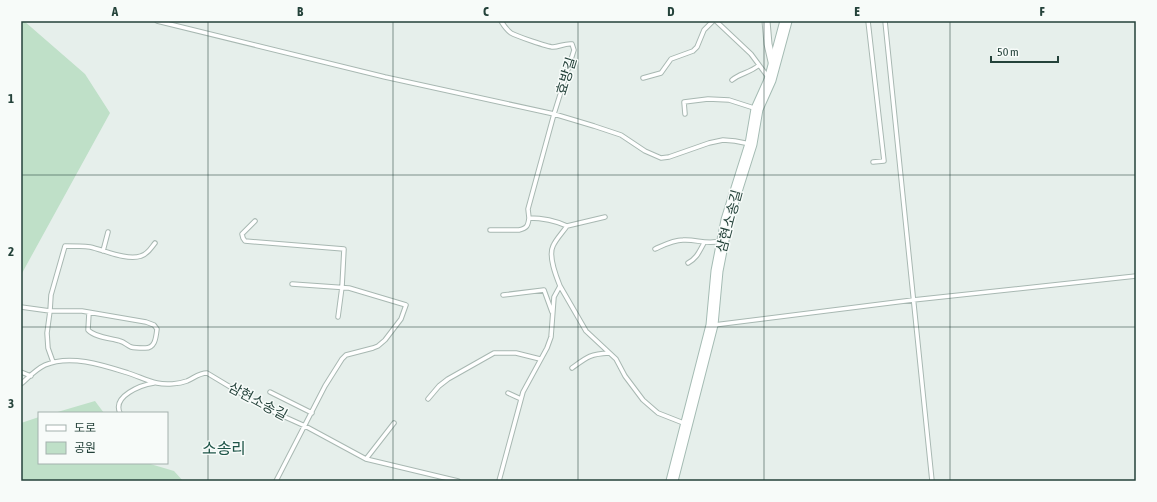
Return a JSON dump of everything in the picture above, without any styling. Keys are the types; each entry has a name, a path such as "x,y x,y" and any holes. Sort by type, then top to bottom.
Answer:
{"street":[{"path":"766,21 768,44 773,68"},
{"name":"삼현소송길","path":"672,481 712,325 717,271 727,220 751,144 757,109 770,80 786,21"}],"lane":[{"path":"157,21 385,77 554,114 621,135 645,151 661,158 669,157 723,140 751,144"},
{"name":"효방길","path":"501,21 506,28 515,35 549,47 572,44 574,47 554,114"},
{"path":"643,78 661,73 671,59 693,51 697,47 704,30 715,21 751,54 770,80"},
{"path":"868,21 884,161 873,162"},
{"path":"885,21 932,481"},
{"path":"732,80 753,70 759,65"},
{"path":"685,114 684,102 708,99 730,100 757,109"},
{"path":"490,230 519,230 524,229 528,224 528,209 530,200 554,114"},
{"path":"529,218 541,218 556,221 567,226 605,217"},
{"path":"255,221 242,234 242,238 245,241 344,250 342,288 338,317"},
{"path":"567,226 552,247 554,270 560,286 586,331 616,359 626,376 650,407 664,417 687,424"},
{"path":"103,251 108,232"},
{"path":"655,249 679,240 690,240 704,243 722,241"},
{"path":"53,362 48,348 47,333 51,295 65,246 79,246 132,257 141,256 148,252 155,243"},
{"path":"688,263 698,255 704,243"},
{"path":"712,325 913,300 1136,276"},
{"path":"276,481 325,386 342,359 346,355 378,346 385,340 401,319 406,305 349,288 292,284"},
{"path":"499,481 521,399 528,380 547,348 551,337 554,297 560,286"},
{"path":"503,296 544,290 553,314"},
{"path":"21,307 50,311 82,311 146,322 157,328 154,344 152,347 148,348 135,348 122,341 90,332 88,330 89,313"},
{"path":"428,399 439,386 448,379 494,353 516,353 540,359"},
{"path":"572,368 586,357 609,353"},
{"name":"삼현소송길","path":"21,384 43,366 53,362 82,362 95,364 130,373 157,383 186,382 201,373 207,373 265,408 305,426 366,459 458,481"},
{"path":"21,372 30,376"},
{"path":"119,412 118,410 119,405 124,397 132,390 157,383"},
{"path":"270,392 312,413"},
{"path":"508,393 521,399"},
{"path":"366,459 394,423"}],"green space":[{"path":"21,21 24,21 85,74 110,113 21,275"},
{"path":"95,401 103,412 57,412"},
{"path":"38,417 38,464 150,464 174,471 183,481 21,481 21,423"}],"district":[{"name":"소송리","path":"224,448"}]}
